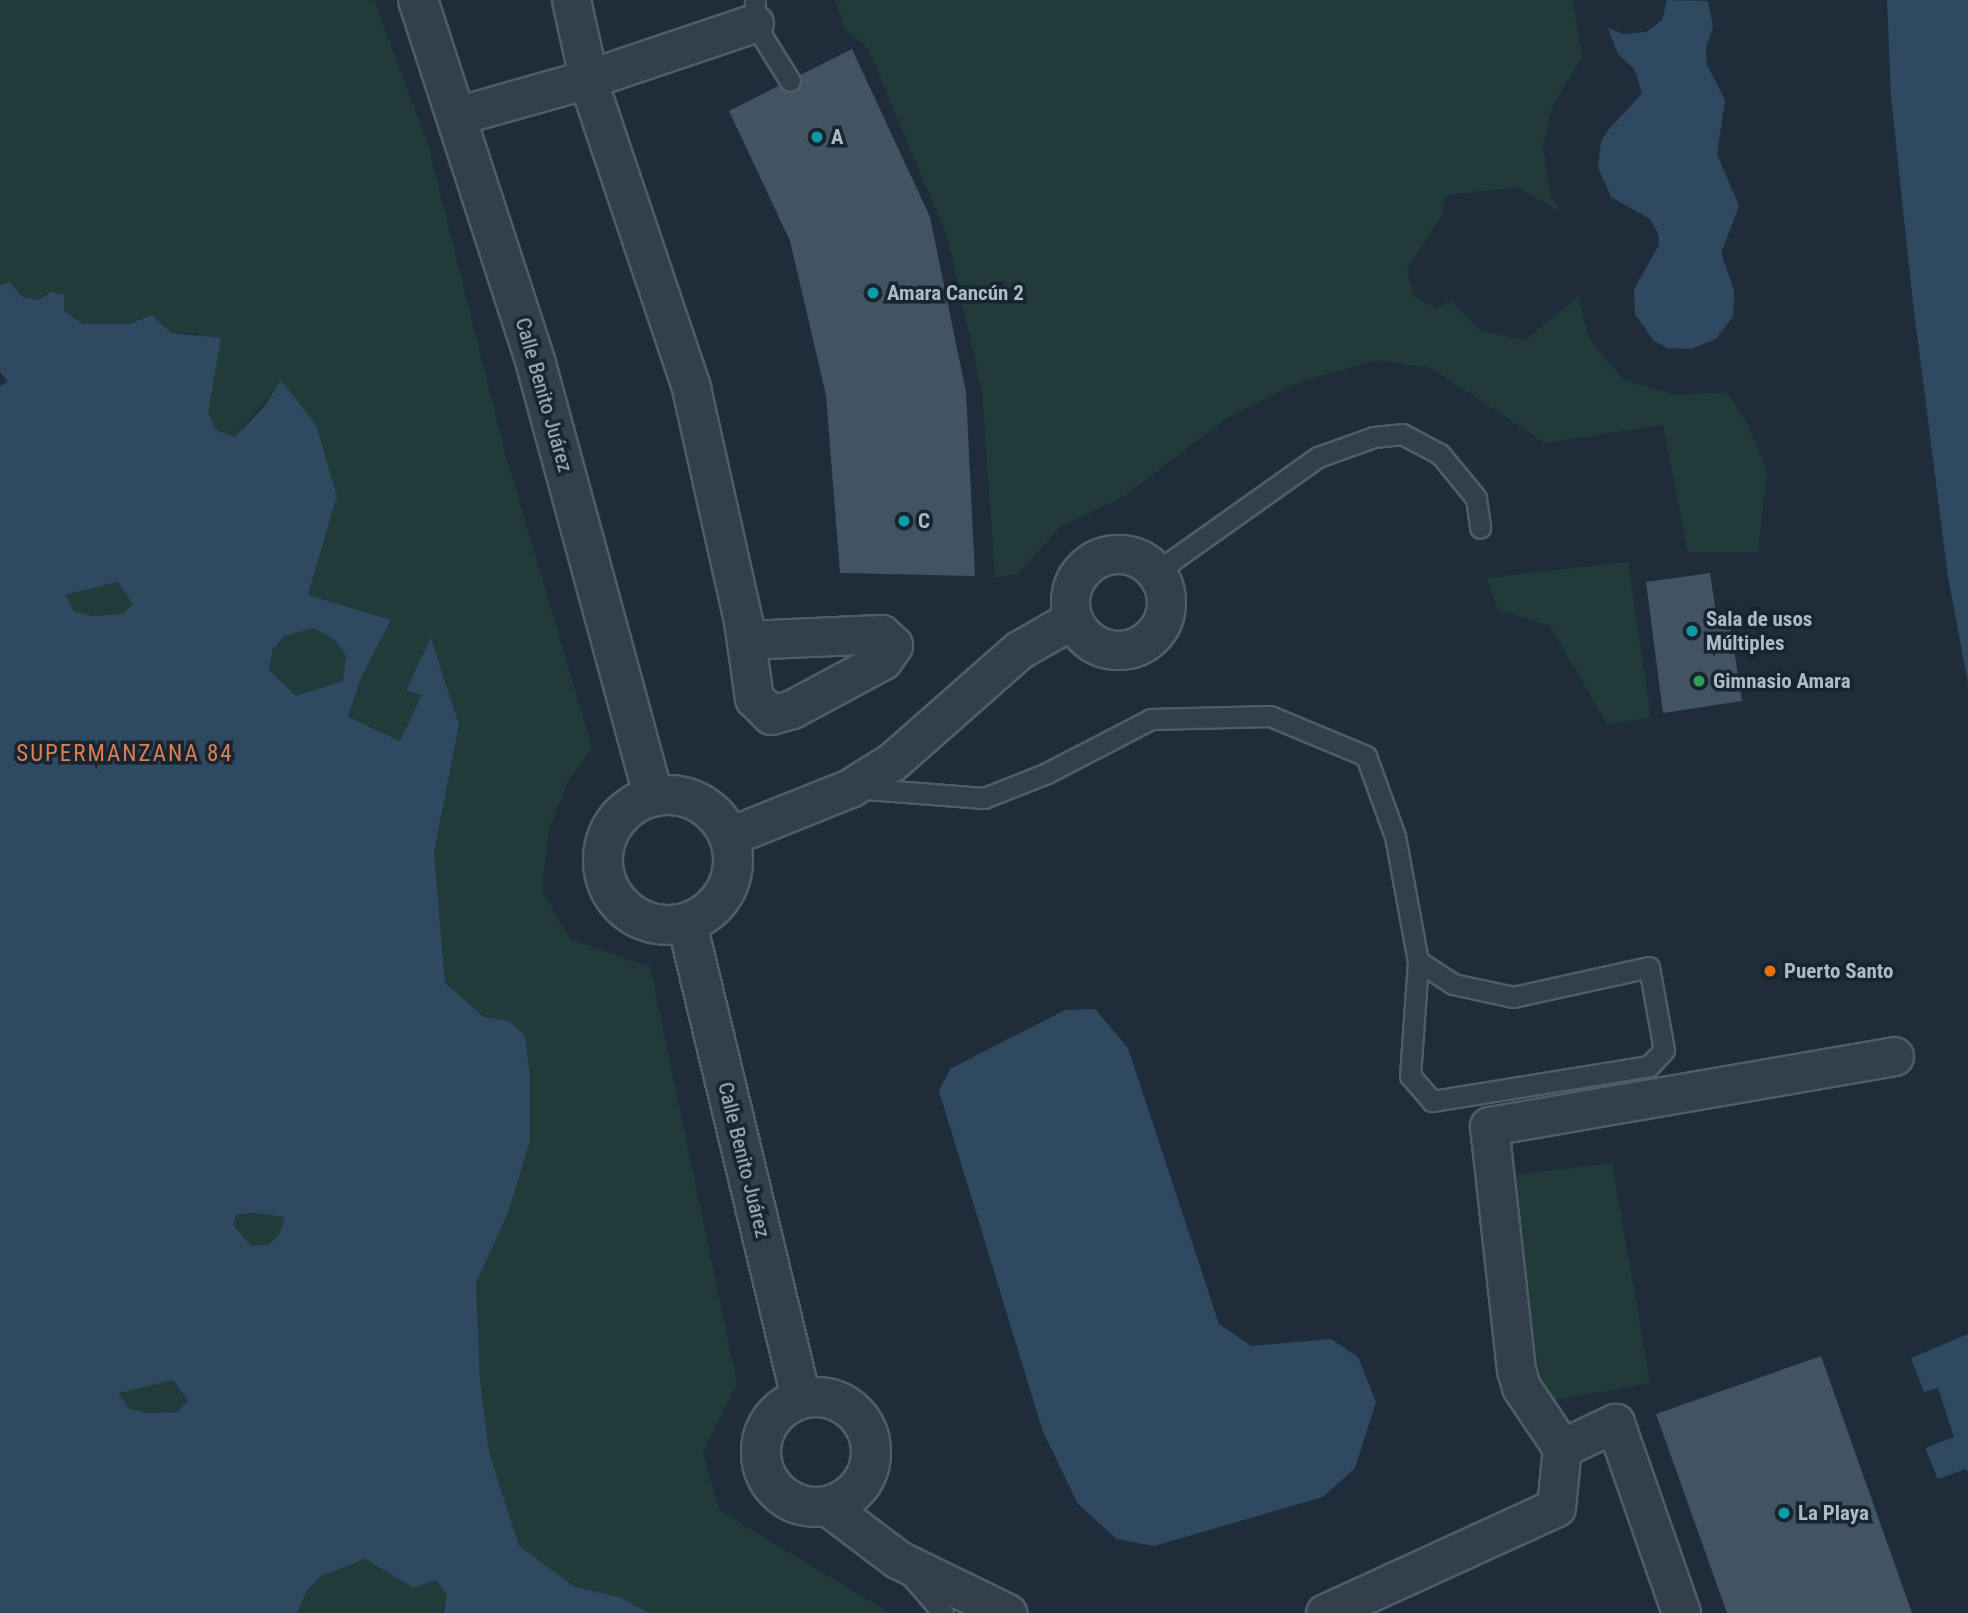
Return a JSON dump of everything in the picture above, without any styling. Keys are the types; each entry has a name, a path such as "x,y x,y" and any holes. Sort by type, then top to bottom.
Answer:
{"street":[{"name":"Calle Benito Juárez","path":"418,0 536,364 653,796"},
{"path":"571,0 588,79 691,388 746,640"},
{"path":"456,116 588,79 755,11"},
{"path":"1121,554 1137,557 1156,572 1166,593 1166,609 1152,637 1139,645 1108,649 1081,633 1073,620 1072,588 1090,562 1121,554"},
{"path":"730,836 850,788 893,761 1019,650 1073,620"},
{"path":"672,794 707,806 730,836 732,878 706,913 687,923 666,926 627,911 604,876 607,835 617,817 653,796 672,794"},
{"name":"Calle Benito Juárez","path":"687,923 801,1398"},
{"path":"1325,1613 1556,1507 1562,1448 1521,1387 1516,1370 1489,1126 1894,1056"},
{"path":"827,1506 847,1499 858,1487 872,1455 870,1438 857,1415 835,1400 801,1398 770,1420 761,1456 765,1474 790,1500 827,1506 897,1559 1007,1613"},
{"path":"1562,1448 1615,1423 1681,1613"}],"lane":[{"path":"755,11 790,81"},
{"path":"1156,572 1318,457 1374,436 1402,434 1440,454 1476,498 1480,528"},
{"path":"850,788 984,798 1047,773 1151,719 1270,716 1366,756 1395,836 1418,961 1410,1076 1432,1101 1649,1066 1664,1050 1649,967 1513,997 1453,984 1418,961"},
{"path":"897,1559 943,1613"}],"green space":[{"path":"0,0 374,0 428,145 505,453 592,748 568,781 549,830 542,890 570,939 650,967 737,1384 703,1453 719,1510 890,1613 649,1613 619,1597 575,1587 519,1546 489,1452 480,1379 476,1283 508,1213 530,1141 530,1075 509,1021 484,1017 445,983 434,852 459,725 431,639 406,690 423,694 400,741 348,717 361,678 391,621 308,596 337,496 282,380 235,437 216,430 208,413 197,333 171,333 152,315 129,324 83,324 64,311 51,292 39,300 21,297 10,282 0,285"},
{"path":"835,0 1573,0 1582,57 1552,107 1543,146 1550,194 1562,213 1519,187 1446,195 1441,217 1407,269 1413,296 1436,308 1451,301 1481,331 1525,340 1578,297 1589,339 1624,380 1676,395 1727,392 1748,425 1767,470 1758,552 1688,552 1663,425 1545,443 1431,368 1377,360 1302,381 1227,418 1123,497 1060,527 1017,575 995,577 982,391 948,239 868,48 845,29"},
{"path":"1628,562 1651,718 1607,724 1550,626 1498,610 1487,578"},
{"path":"119,582 134,604 123,614 92,616 74,611 64,595"},
{"path":"313,628 335,640 346,656 343,681 296,696 269,670 273,649 285,636"},
{"path":"1612,1163 1650,1383 1544,1402 1505,1176"},
{"path":"277,1213 285,1217 279,1235 268,1245 251,1246 232,1225 235,1215"},
{"path":"173,1380 188,1402 177,1412 147,1413 128,1408 119,1392"},
{"path":"365,1559 414,1588 436,1580 448,1595 444,1613 297,1613 307,1590 321,1576"}],"water":[{"path":"1667,0 1708,1 1713,27 1706,48 1707,65 1725,100 1717,154 1739,206 1721,253 1734,290 1733,316 1716,339 1691,349 1667,348 1654,341 1635,314 1634,289 1659,245 1658,233 1650,219 1611,197 1598,167 1601,142 1608,130 1642,94 1635,70 1618,54 1608,28 1623,34 1646,32 1662,20"},
{"path":"1887,0 1968,0 1968,683 1948,577 1913,303 1891,97"},
{"path":"10,282 22,297 39,300 51,292 64,295 64,311 83,324 129,324 152,315 171,333 221,338 208,413 216,430 235,437 264,407 281,380 316,425 337,496 308,595 391,620 361,678 348,717 400,741 422,695 406,690 431,638 459,725 434,852 445,983 484,1017 509,1021 525,1036 530,1076 530,1141 508,1213 476,1283 480,1379 489,1452 519,1546 575,1587 619,1597 649,1613 444,1613 447,1595 436,1580 414,1588 365,1559 321,1576 307,1590 297,1613 0,1613 0,386 8,382 0,372 0,285","holes":["118,582 133,604 123,614 92,616 74,611 65,595","313,628 335,640 346,656 343,681 296,696 269,670 273,649 285,636","254,1213 285,1217 279,1235 268,1245 251,1246 233,1225 236,1215","173,1380 188,1401 177,1412 147,1413 128,1408 119,1393"]},
{"path":"1095,1009 1128,1048 1219,1324 1251,1346 1331,1339 1358,1357 1376,1402 1355,1468 1323,1497 1154,1546 1117,1539 1078,1504 1043,1432 939,1091 950,1069 1065,1010"},
{"path":"1968,1334 1968,1474 1966,1469 1938,1479 1925,1448 1954,1437 1938,1388 1924,1392 1911,1358"}],"building":[{"name":"Amara Cancún 2","path":"852,49 930,217 966,392 975,576 840,573 826,395 790,241 729,111"},
{"path":"1710,573 1716,613 1728,611 1742,701 1663,713 1646,582"},
{"name":"La Playa","path":"1821,1356 1912,1613 1727,1613 1656,1414"}],"place":[{"name":"A","path":"817,137"},
{"name":"Amara Cancún 2","path":"873,293"},
{"name":"C","path":"904,521"},
{"name":"Sala de usos Múltiples","path":"1692,631"},
{"name":"Gimnasio Amara","path":"1699,681"},
{"name":"Puerto Santo","path":"1770,971"},
{"name":"La Playa","path":"1784,1513"}],"district":[{"name":"SUPERMANZANA 84","path":"125,754"}]}
